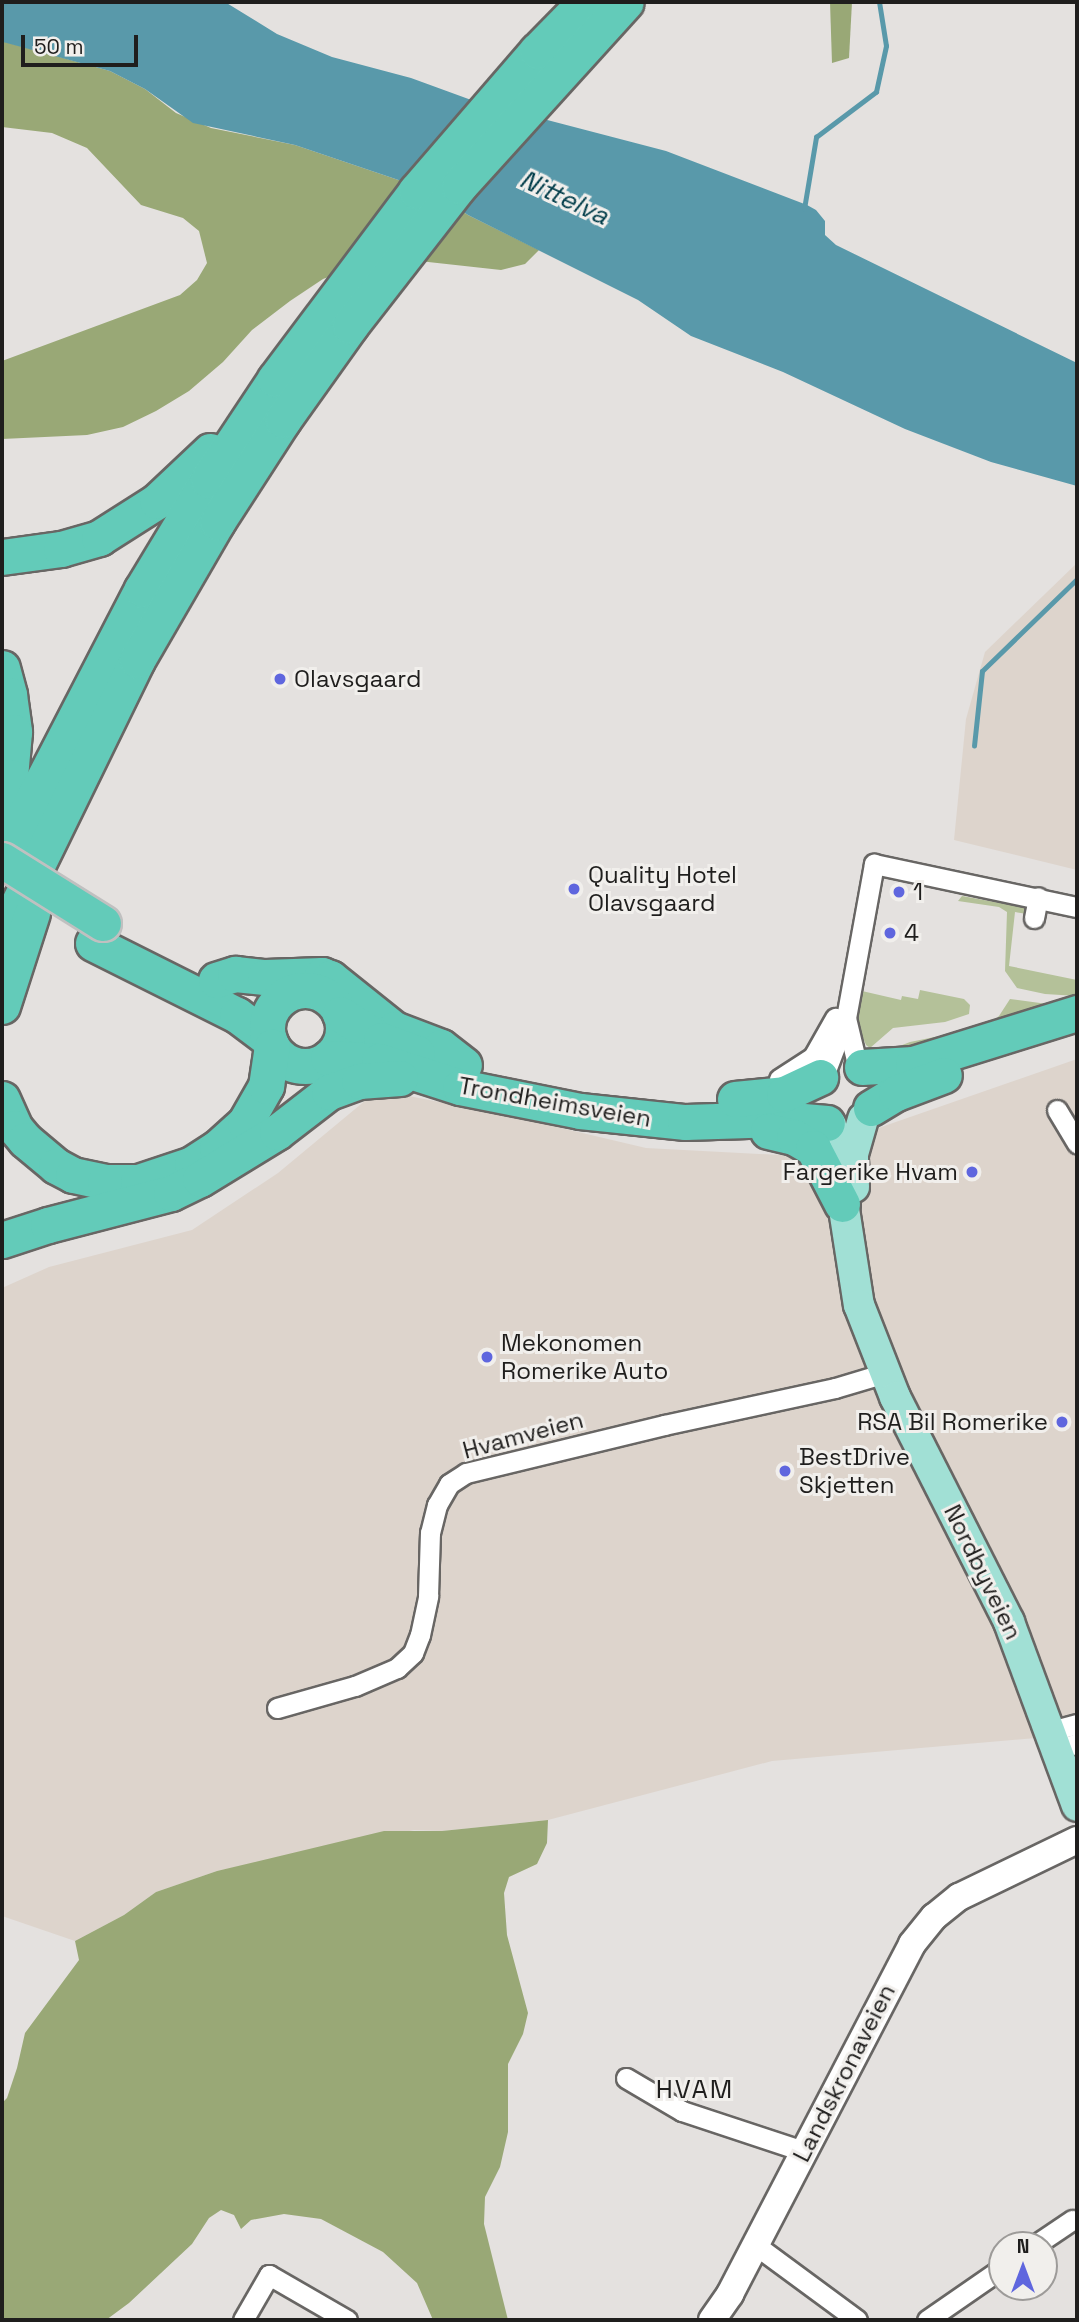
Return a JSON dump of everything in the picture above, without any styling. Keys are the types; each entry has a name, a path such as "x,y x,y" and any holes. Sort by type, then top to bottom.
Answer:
{"highway":[{"path":"2,937 97,737 169,604 235,492 314,375 369,276 477,120 585,2"},
{"path":"2,557 79,545 99,538 138,516 192,470 369,276 459,186 623,5"},
{"path":"275,379 208,480 142,589 2,860 98,933 237,1015 291,1063 322,1061"},
{"path":"2,668 14,733 10,777 2,807"},
{"path":"2,1006 16,956 97,737"},
{"path":"2,888 98,933 216,980 253,992 288,994 303,990 318,993 331,1001 340,1014 342,1033 335,1051 322,1061 267,1126 232,1159"},
{"path":"2,1240 171,1193 277,1132 323,1096 345,1085 376,1079 449,1073 441,1047 394,1029 330,978 321,975 265,977 235,974 216,980"},
{"path":"2,1099 15,1128 25,1140 56,1166 73,1175 97,1181 138,1182 192,1164 217,1148 245,1123 266,1086 271,1043 270,1013 288,994"},
{"name":"Trondheimsveien","path":"322,1061 379,1061 449,1073 580,1111 656,1120 721,1111 784,1094 842,1069 913,1064 1077,1013"},
{"name":"Trondheimsveien","path":"340,1014 381,1040 449,1073"},
{"path":"848,1119 909,1087 1077,1032"},
{"path":"842,1069 872,1083 848,1119 817,1102 842,1069"},
{"path":"721,1111 806,1142 821,1158 842,1205"},
{"name":"Trondheimsveien","path":"721,1111 780,1119 848,1119"}],"main road":[{"name":"Nordbyveien","path":"848,1119 842,1205 859,1305 885,1373 1066,1737 1077,1806"},
{"name":"Nordbyveien","path":"848,1119 874,1344"}],"street":[{"path":"842,1069 848,996 874,864 1077,907"},
{"path":"1034,918 1038,897"},
{"path":"721,1111 805,1063 819,1049 848,996"},
{"path":"842,1069 846,1018"},
{"path":"1057,1110 1077,1143"},
{"name":"Hvamveien","path":"277,1708 355,1686 397,1668 413,1653 420,1635 428,1596 430,1533 437,1505 449,1484 466,1473 664,1425 835,1388 885,1373"},
{"name":"Landskronaveien","path":"712,2320 730,2294 912,1944 934,1917 959,1897 1077,1840"},
{"name":"Landskronaveien","path":"1020,1869 1077,1861"},
{"path":"626,2078 682,2111 803,2151"},
{"path":"1056,2231 1072,2220"},
{"path":"754,2244 857,2320"},
{"path":"243,2320 269,2275 347,2320"},
{"path":"927,2320 988,2278"}],"shaded area":[{"path":"1077,563 1077,870 954,840 966,719 985,652"},
{"path":"1077,1059 1077,1785 1058,1736 772,1761 548,1820 442,1831 414,1830 217,1871 156,1892 124,1915 75,1941 2,1916 2,1288 49,1267 192,1230 278,1173 378,1090 506,1115 646,1148 798,1156"}],"green space":[{"path":"830,2 852,2 849,58 832,63"},
{"path":"2,41 110,71 145,89 176,113 211,128 295,145 431,191 468,215 539,250 525,264 501,270 410,260 352,268 323,279 290,301 252,330 223,362 189,391 156,411 123,427 87,435 2,439 2,361 180,295 197,280 207,263 199,231 183,218 141,205 87,148 52,133 2,127"},
{"path":"962,896 1028,908 1027,914 1015,912 1009,966 1077,980 1077,996 1045,994 1017,988 1005,971 1007,912 999,907 958,901"},
{"path":"920,990 964,999 970,1005 969,1014 945,1022 893,1028 870,1048 866,1045 857,1024 862,991 901,1000 902,996 918,999"},
{"path":"1010,999 1077,1008 1029,1019 918,1054 886,1056 892,1049 910,1042 984,1027 999,1016"},
{"path":"548,1820 547,1843 537,1864 509,1877 504,1893 507,1935 528,2013 523,2034 508,2064 508,2132 500,2167 485,2197 484,2224 508,2320 433,2320 417,2283 383,2252 321,2219 284,2214 251,2220 241,2229 234,2215 221,2210 209,2218 192,2244 129,2303 106,2320 2,2320 2,2103 7,2098 17,2068 25,2033 79,1960 75,1941 124,1915 156,1892 217,1871 384,1831 442,1831"}],"water":[{"name":"Nittelva","path":"2,2 225,2 277,34 332,57 411,78 474,101 666,151 807,205 816,210 825,221 825,235 836,245 1077,363 1077,486 991,462 905,429 783,372 691,336 638,300 468,215 431,191 295,145 193,123 145,89 110,71 3,42"}],"waterway":[{"path":"804,209 816,137 876,92 886,46 879,2"},
{"path":"974,746 982,671 1077,579"}],"place":[{"name":"Olavsgaard","path":"280,679"},
{"name":"Quality Hotel Olavsgaard","path":"574,889"},
{"name":"1","path":"899,892"},
{"name":"4","path":"890,933"},
{"name":"Fargerike Hvam","path":"972,1172"},
{"name":"Mekonomen Romerike Auto","path":"487,1357"},
{"name":"RSA Bil Romerike","path":"1062,1422"},
{"name":"BestDrive Skjetten","path":"785,1471"}],"district":[{"name":"HVAM","path":"695,2090"}]}
